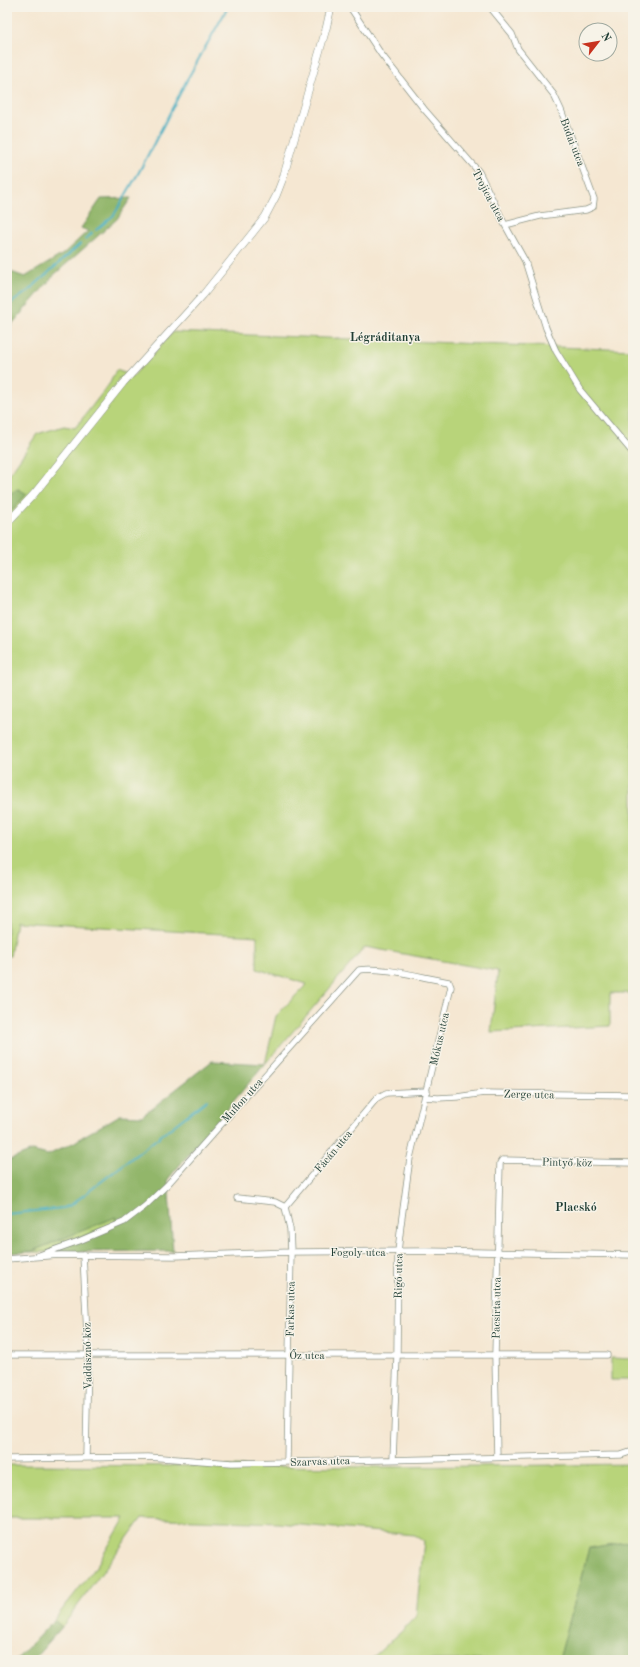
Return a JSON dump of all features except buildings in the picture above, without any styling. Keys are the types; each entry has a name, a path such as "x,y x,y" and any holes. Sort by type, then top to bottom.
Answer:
{"street":[{"path":"7,523 34,494 139,364 204,295 265,217 284,178 331,7"},
{"name":"Trojica utca","path":"350,7 386,60 424,109 480,172 505,225 525,261 546,328 556,351 576,385 633,453"},
{"name":"Budai utca","path":"490,7 512,34 518,49 554,95 561,110 595,204 593,207 586,210 540,216 505,225"},
{"name":"Muflon utca","path":"34,1257 79,1241 124,1222 145,1206 167,1185 359,970 365,969 391,972 449,982"},
{"name":"Mókus utca","path":"426,1094 452,987 449,982"},
{"name":"Fácán utca","path":"285,1207 378,1098 386,1093 426,1094"},
{"name":"Zerge utca","path":"426,1094 438,1098 457,1098 484,1093 633,1095"},
{"name":"Rigó utca","path":"393,1459 397,1356 398,1252 410,1158 426,1094"},
{"name":"Pintyő köz","path":"502,1160 633,1163"},
{"name":"Pacsirta utca","path":"497,1457 495,1355 500,1163 502,1160"},
{"path":"237,1198 275,1202 285,1207 290,1229 291,1252"},
{"name":"Fogoly utca","path":"83,1255 174,1256 291,1252 425,1251 633,1255"},
{"name":"Farkas utca","path":"288,1462 291,1252"},
{"name":"Muflon utca","path":"7,1259 83,1255"},
{"name":"Vaddisznó köz","path":"83,1255 88,1355 86,1458"},
{"name":"Őz utca","path":"7,1355 607,1355"},
{"name":"Szarvas utca","path":"7,1459 148,1457 232,1463 621,1455 633,1451"}],"green space":[{"path":"131,198 117,219 55,274 7,330 7,279 11,272 25,277 63,254 88,231 81,228 101,199"},
{"path":"173,332 633,350 633,993 610,993 610,1026 491,1032 498,971 365,947 265,1064 276,1016 307,984 257,969 257,936 16,922 10,956 7,956 7,516 26,494 18,489 7,495 7,478 37,434 64,426 75,428 110,383 116,370 133,376"},
{"path":"18,489 27,494 7,516 7,506 9,505 7,495"},
{"path":"212,1061 265,1064 168,1179 173,1251 46,1252 115,1223 116,1217 30,1252 7,1253 7,1161 32,1151 48,1155 75,1142 120,1115 142,1116"},
{"path":"117,1216 115,1223 46,1252 30,1252"},
{"path":"611,1358 633,1359 633,1380 611,1380"},
{"path":"633,1464 633,1541 589,1548 559,1660 370,1660 416,1616 424,1541 415,1535 278,1523 142,1518 62,1627 54,1620 96,1567 125,1518 7,1518 7,1465 399,1467"},
{"path":"633,1541 633,1660 559,1660 589,1548"},
{"path":"54,1620 62,1627 33,1660 16,1660"}],"waterway":[{"path":"96,230 114,215 139,172 188,78 228,7"},
{"path":"86,239 92,233"},
{"path":"7,306 27,292 80,244"},
{"path":"7,1214 63,1208 71,1205 207,1100"}],"district":[{"name":"Légráditanya","path":"385,337"},
{"name":"Placskó","path":"576,1207"}]}
